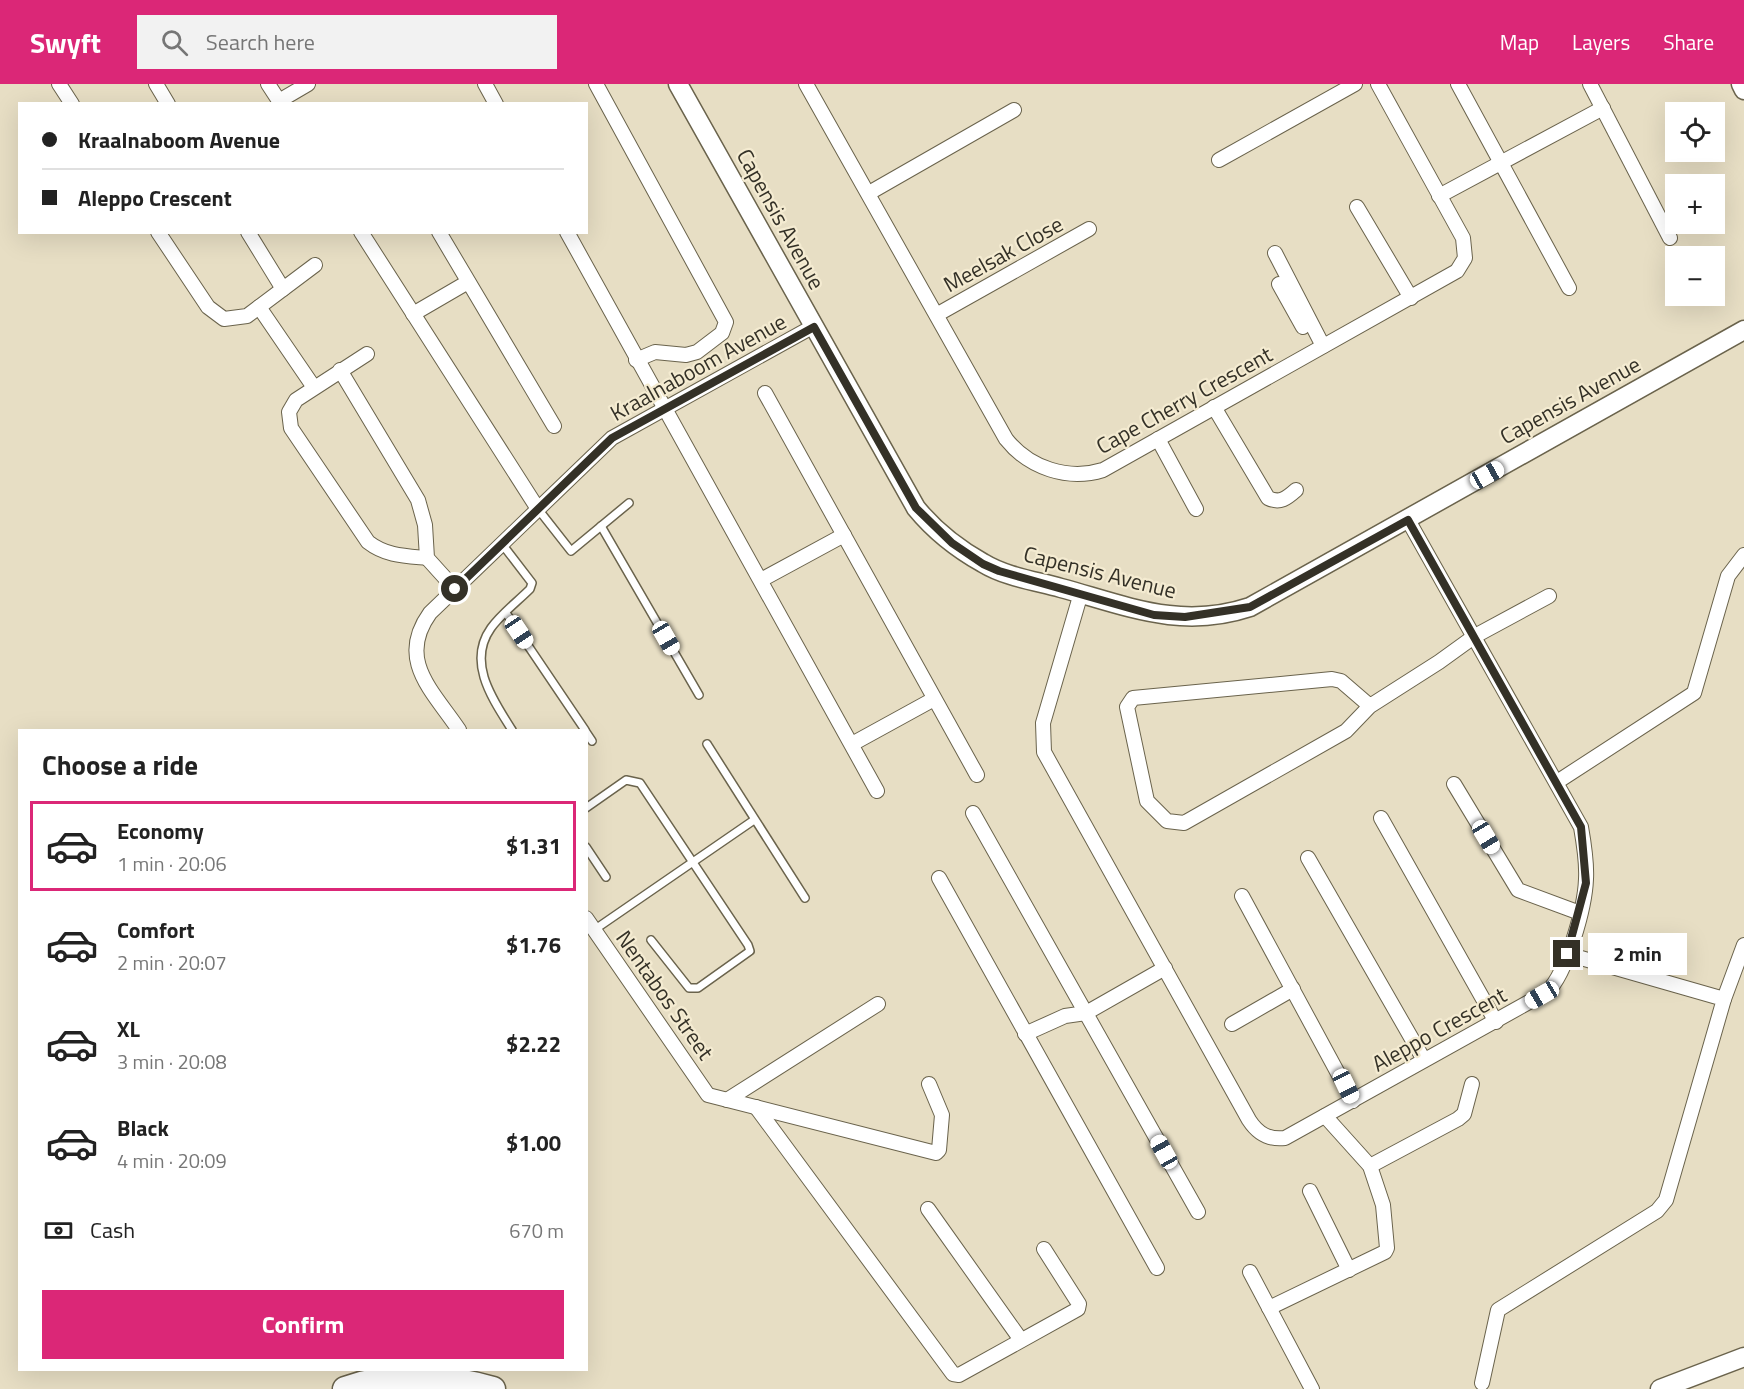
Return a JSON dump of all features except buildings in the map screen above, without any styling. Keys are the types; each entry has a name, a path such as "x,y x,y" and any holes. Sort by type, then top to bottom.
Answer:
{"highway":[{"path":"345,1389 384,1380 426,1377 465,1381 493,1389"}],"street":[{"path":"59,84 71,102"},
{"path":"156,84 167,102"},
{"path":"268,84 280,102 308,84"},
{"path":"485,84 495,102"},
{"path":"596,84 726,322 722,333 697,352 686,355 655,352 636,360"},
{"name":"Capensis Avenue","path":"678,84 916,508 927,521 983,564 1011,575 1154,615 1185,617 1242,610 1408,520 1744,330"},
{"name":"Cape Cherry Crescent","path":"806,84 1006,439 1014,450 1029,461 1058,472 1083,476 1103,470 1457,271 1465,258 1463,238 1378,84"},
{"path":"1219,160 1355,84"},
{"path":"1458,84 1569,288"},
{"path":"1590,84 1670,238"},
{"path":"1741,84 1744,90"},
{"path":"1439,196 1603,108"},
{"path":"868,193 1014,110"},
{"path":"1357,207 1411,297"},
{"name":"Meelsak Close","path":"938,315 1089,230"},
{"path":"159,234 208,307 224,319 239,318 259,307 315,265"},
{"path":"249,234 283,289"},
{"path":"362,234 538,509"},
{"path":"440,234 554,426"},
{"path":"568,234 636,360 878,791"},
{"path":"1275,253 1320,348"},
{"path":"413,314 468,282"},
{"path":"1279,284 1320,348"},
{"path":"259,307 313,387"},
{"name":"Kraalnaboom Avenue","path":"458,729 422,675 415,657 421,627 455,589 598,449 665,408 814,327"},
{"path":"367,354 313,387 290,406 289,420 296,437 368,542 378,550 392,555 427,558"},
{"path":"340,370 418,500 425,525 427,558 455,589"},
{"path":"765,393 977,775"},
{"path":"1214,408 1268,498 1274,501 1284,500 1296,490"},
{"path":"1158,439 1196,509"},
{"name":"Aleppo Crescent","path":"1081,593 1043,723 1044,752 1223,1076 1258,1132 1273,1140 1285,1138 1546,992 1554,985 1580,913 1587,876 1581,827 1408,520"},
{"path":"761,580 844,535"},
{"path":"1557,782 1694,693 1728,576 1744,555"},
{"path":"1370,706 1341,681 1332,679 1133,698 1127,707 1145,796 1149,805 1167,821 1184,823 1346,731 1370,706 1475,636 1549,596"},
{"path":"852,744 934,699"},
{"path":"1454,784 1518,890 1580,913"},
{"path":"973,813 1198,1212"},
{"path":"1381,818 1496,1022"},
{"path":"1308,858 1424,1060"},
{"path":"939,878 1157,1268"},
{"path":"1242,896 1353,1101"},
{"name":"Nentabos Street","path":"590,924 708,1095 727,1100"},
{"path":"1482,1383 1497,1312 1500,1308 1657,1211 1666,1200 1735,963 1744,945"},
{"path":"1567,954 1724,999"},
{"path":"1025,1034 1065,1016 1086,1013 1165,968"},
{"path":"1232,1024 1293,989"},
{"path":"727,1100 878,1004"},
{"path":"727,1100 936,1152 939,1150 942,1115 929,1084"},
{"path":"1370,1166 1458,1119 1464,1114 1472,1084"},
{"path":"756,1107 953,1374 959,1375 1079,1306 1044,1249"},
{"path":"1269,1308 1349,1270 1384,1252 1387,1248 1383,1205 1370,1166 1325,1116"},
{"path":"1310,1191 1349,1270"},
{"path":"928,1209 1021,1340"},
{"path":"1250,1272 1312,1389"},
{"path":"1660,1389 1744,1357"}],"lane":[{"path":"538,509 570,550 629,503"},
{"path":"601,526 699,694"},
{"path":"502,544 532,583 530,589 490,629 484,645 483,679 489,695 511,729"},
{"path":"506,613 585,729"},
{"path":"588,734 592,741"},
{"path":"707,744 805,898"},
{"path":"588,807 626,780 640,783 750,951 698,988 689,988 651,940"},
{"path":"590,924 693,862 754,820"},
{"path":"588,850 606,877"}],"route":[{"path":"455,589 612,438 814,327 916,508 952,543 983,564 1011,575 1154,615 1185,617 1242,610 1408,520 1581,827 1587,876 1580,913 1567,954"}]}
